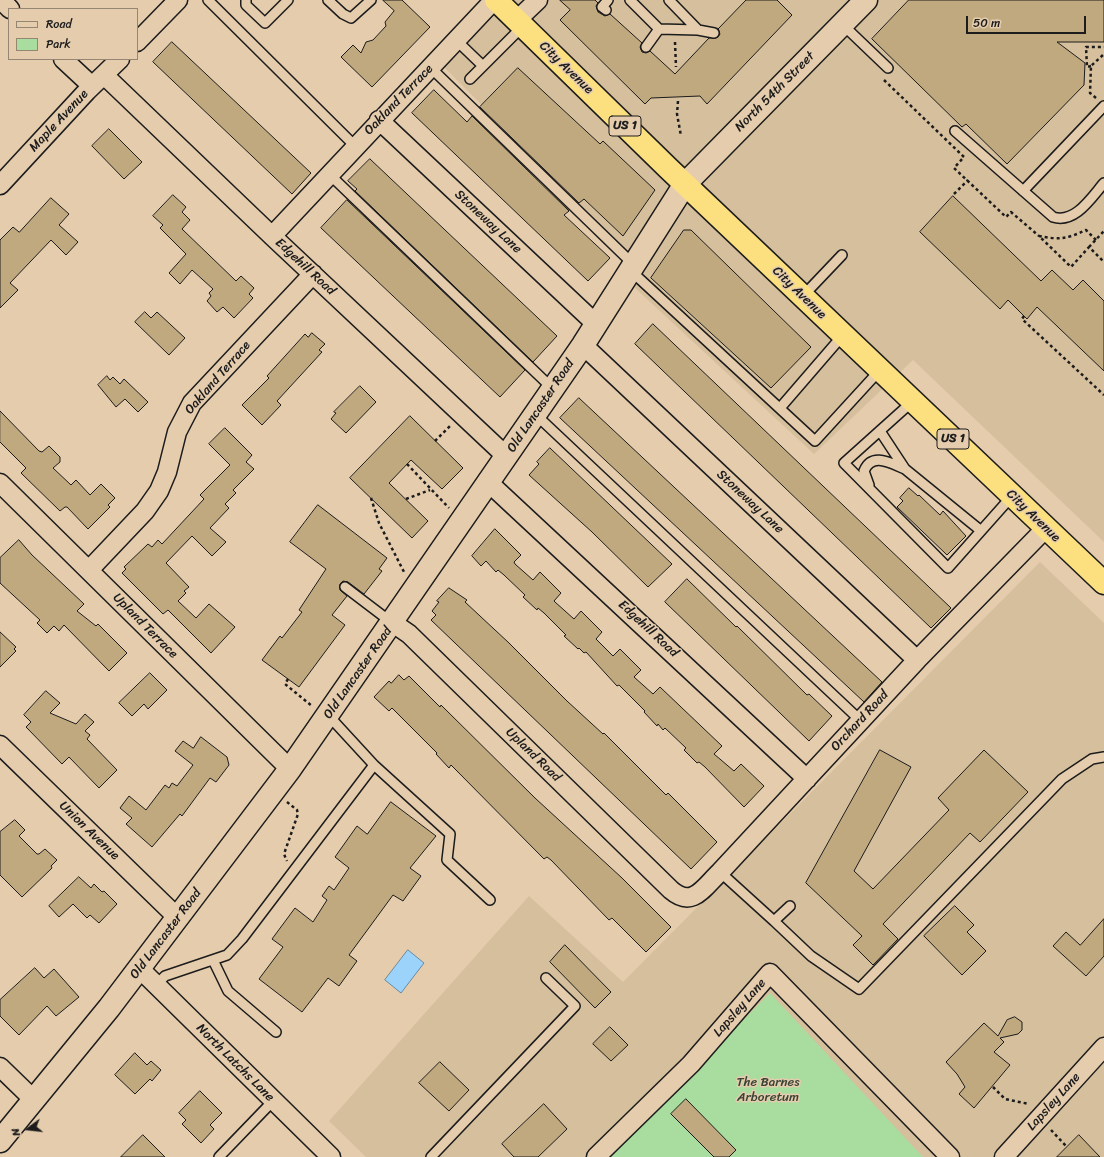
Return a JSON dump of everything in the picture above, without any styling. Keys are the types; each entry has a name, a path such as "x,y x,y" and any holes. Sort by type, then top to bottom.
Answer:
{"highway":[{"name":"City Avenue","path":"495,0 843,335 1104,582"}],"main road":[{"name":"North 54th Street","path":"685,184 866,0"},
{"name":"Old Lancaster Road","path":"0,1140 140,968 290,769 321,712 393,623 487,481 506,457 534,413 583,345 685,184"}],"street":[{"path":"1,0 9,8"},
{"path":"138,41 178,0"},
{"name":"Oakland Terrace","path":"272,236 379,120 495,0"},
{"path":"520,23 538,0"},
{"name":"Edgehill Road","path":"65,60 98,80 272,236 506,457"},
{"name":"Maple Avenue","path":"0,185 98,80 119,60"},
{"name":"Stoneway Lane","path":"379,120 596,324"},
{"name":"Oakland Terrace","path":"89,570 145,511 156,496 167,472 177,432 192,403 313,274"},
{"name":"Stoneway Lane","path":"583,345 917,660"},
{"name":"Edgehill Road","path":"487,481 808,779"},
{"name":"Upland Terrace","path":"0,483 290,769"},
{"name":"Orchard Road","path":"671,890 684,898 690,898 696,895 720,872 917,660 1046,528"},
{"name":"Upland Road","path":"393,623 409,634 671,890"},
{"name":"Union Avenue","path":"0,745 178,918"},
{"name":"North Latchs Lane","path":"140,968 331,1157"},
{"name":"Lapsley Lane","path":"596,1157 691,1064 770,973 950,1157"},
{"name":"Lapsley Lane","path":"1004,1157 1104,1047"},
{"path":"0,1067 33,1100"}],"lane":[{"path":"208,0 355,146"},
{"path":"246,0 246,5 265,23 288,0"},
{"path":"328,0 351,18 371,0"},
{"path":"606,10 602,7 608,0"},
{"path":"630,0 659,29 698,30 714,33"},
{"path":"669,0 698,30"},
{"path":"470,79 520,23"},
{"path":"842,24 888,68"},
{"path":"646,47 659,29"},
{"path":"456,40 483,66"},
{"path":"430,67 632,268 815,441 880,370"},
{"path":"1023,192 1102,104"},
{"path":"955,131 1053,217 1059,219 1073,216 1104,183"},
{"path":"329,174 552,388"},
{"path":"803,296 842,255"},
{"path":"780,408 843,335"},
{"path":"913,401 844,463 948,568 980,530 1012,496"},
{"path":"534,413 861,721"},
{"path":"880,431 905,469 980,530"},
{"path":"874,493 866,480 864,471 867,465 872,461 877,459 905,469"},
{"path":"345,587 393,623"},
{"path":"321,712 374,764 450,834 447,860 490,900"},
{"path":"720,872 811,956 859,989 1062,779 1092,759 1104,757"},
{"path":"156,985 164,976 227,955 242,939 374,764"},
{"path":"774,921 790,906"},
{"path":"213,960 228,991 276,1032"},
{"path":"431,1157 575,1006 546,978"},
{"path":"219,1157 273,1101"}],"path":[{"path":"675,29 676,67"},
{"path":"1091,66 1087,67 1086,47 1104,47"},
{"path":"1102,104 1090,93 1091,66 1104,54"},
{"path":"880,76 964,157 954,168 1006,217 1011,212 1039,236 1071,267 1104,231"},
{"path":"678,101 677,114 681,136"},
{"path":"954,194 968,180"},
{"path":"1039,236 1056,240 1072,236 1086,230 1096,240"},
{"path":"1089,247 1104,262"},
{"path":"1024,316 1022,319 1104,395"},
{"path":"435,441 452,424"},
{"path":"407,464 430,490 451,510"},
{"path":"406,499 430,490"},
{"path":"371,498 379,523 406,576"},
{"path":"288,680 286,684 321,712"},
{"path":"285,800 297,810 298,814 284,854 286,860 295,869"},
{"path":"993,1086 1005,1099 1046,1112 1067,1147"}],"shaded area":[{"path":"510,0 1104,0 1104,542 913,360 814,454 634,287 646,270 441,64"},
{"path":"1040,562 1104,623 1104,1157 366,1157 329,1121 529,896 623,982"}],"green space":[{"name":"The Barnes Arboretum","path":"770,993 923,1157 606,1157"}],"water":[{"path":"408,950 424,963 401,993 385,980"}],"building":[{"path":"383,0 402,0 430,27 372,87 341,57 353,45 361,53 366,42 373,40 386,26 385,22 394,11"},
{"path":"560,0 595,0 598,3 596,6 598,12 605,16 610,14 642,43 640,47 642,52 646,53 650,51 675,74 709,38 718,37 720,34 718,29 746,0 777,0 792,15 707,104 700,96 651,98 645,104 560,20 570,10"},
{"path":"909,0 1104,0 1104,42 1057,42 1085,63 1084,85 1007,164 966,124 962,127 872,39"},
{"path":"172,42 311,173 292,194 153,62"},
{"path":"518,68 600,144 603,141 655,190 623,236 584,199 579,203 480,107"},
{"path":"434,90 467,122 472,116 569,211 564,215 610,258 588,281 412,113"},
{"path":"109,129 142,162 124,179 92,146"},
{"path":"370,159 557,336 533,362 355,191 357,189 348,181"},
{"path":"173,195 186,207 182,212 190,220 182,229 236,281 241,276 254,288 249,294 253,298 234,318 223,307 217,312 207,301 211,296 209,293 213,289 192,270 180,284 169,273 186,254 160,228 163,225 153,216"},
{"path":"953,196 1041,281 1052,270 1073,290 1083,280 1104,301 1104,371 1037,307 1027,319 1008,300 1000,309 920,232"},
{"path":"51,198 69,214 59,225 78,242 66,255 51,240 10,283 18,290 0,308 0,240 13,227 19,232"},
{"path":"347,200 525,370 500,397 321,228"},
{"path":"684,230 691,230 811,347 771,388 651,278"},
{"path":"145,312 151,318 157,312 185,338 169,355 135,322"},
{"path":"653,324 951,608 931,628 635,344"},
{"path":"312,333 325,344 319,350 322,352 277,401 281,405 262,425 242,405 269,378 267,376 305,334 308,337"},
{"path":"107,376 110,380 113,377 120,384 124,379 148,402 138,412 125,399 116,407 98,385"},
{"path":"360,386 376,402 346,433 331,419 336,413 334,412"},
{"path":"579,398 882,682 864,702 560,418"},
{"path":"0,411 39,451 42,452 49,446 60,457 60,462 53,468 71,485 76,480 90,495 101,484 115,498 108,505 110,507 88,529 67,507 60,511 21,473 26,468 0,442"},
{"path":"410,416 463,468 442,489 411,460 389,483 428,521 412,538 350,478"},
{"path":"225,428 252,455 246,462 254,469 233,490 236,493 225,504 229,508 210,528 226,542 212,556 192,536 166,563 189,587 184,591 186,593 178,601 196,618 209,604 235,627 211,653 168,610 163,614 122,573 126,569 124,567 148,544 152,547 158,540 162,544 204,499 200,495 230,465 209,444"},
{"path":"550,448 672,564 648,587 592,532 529,475 539,464 537,462"},
{"path":"909,488 918,496 919,495 940,515 943,511 966,536 947,555 897,507 903,501 900,498"},
{"path":"318,505 387,558 379,569 382,571 364,594 348,582 343,581 340,584 340,590 347,596 332,615 345,625 299,687 262,660 280,636 282,638 302,612 299,610 326,569 290,542"},
{"path":"495,529 521,555 514,562 515,564 533,580 540,572 561,593 554,601 555,602 574,619 581,611 602,632 596,639 613,656 620,649 641,670 634,677 653,694 660,687 722,746 714,754 734,771 741,764 764,786 744,807 705,767 699,762 697,763 684,750 686,748 665,728 663,730 658,724 657,726 644,712 645,711 619,685 617,686 586,652 584,653 579,648 578,649 564,636 566,635 544,613 538,608 537,610 523,597 525,595 504,575 498,570 496,572 486,561 481,566 472,556"},
{"path":"19,540 32,555 84,604 77,611 96,626 98,624 127,653 109,671 64,625 59,631 54,626 47,633 37,623 40,620 0,583 0,558"},
{"path":"687,579 807,695 809,694 832,716 809,741 665,602"},
{"path":"449,588 467,600 465,602 509,643 567,701 603,734 604,733 666,795 668,793 717,842 691,869 431,620 436,615 432,611 439,602 437,601"},
{"path":"0,632 16,647 14,649 16,651 0,667"},
{"path":"150,673 167,690 148,709 144,704 132,716 119,703"},
{"path":"399,675 404,680 409,676 440,707 441,705 535,798 622,878 671,927 646,952 612,918 609,920 551,860 547,857 544,859 451,765 449,768 436,754 437,753 392,708 389,711 374,697 389,681 391,683"},
{"path":"46,691 60,703 50,713 76,724 85,714 94,722 85,731 90,735 87,739 117,770 99,788 69,757 62,764 26,727 31,722 24,715"},
{"path":"201,737 227,757 229,765 216,782 210,778 182,816 180,814 152,847 126,824 132,818 120,808 129,796 146,810 165,785 169,788 172,783 177,786 193,765 175,751 183,741 193,748"},
{"path":"880,750 911,767 854,871 873,889 949,810 938,798 984,750 1028,792 980,842 970,833 883,924 898,939 873,965 853,945 862,936 806,883"},
{"path":"391,802 436,836 410,868 421,876 403,901 393,895 349,955 357,961 339,986 328,978 302,1012 259,979 283,947 272,939 295,908 313,922 327,900 322,896 329,886 334,890 349,868 335,857 357,826 367,834"},
{"path":"15,820 25,830 19,836 37,854 45,849 57,860 51,866 52,868 22,897 0,875 0,832"},
{"path":"79,877 91,888 94,884 102,892 104,891 117,904 99,923 90,915 87,918 73,904 59,917 49,906"},
{"path":"955,906 974,925 967,932 986,951 962,975 924,936"},
{"path":"1104,919 1104,956 1086,976 1053,946 1066,932 1080,945"},
{"path":"565,945 611,992 595,1008 550,962"},
{"path":"35,968 44,978 54,969 79,997 56,1016 47,1006 19,1035 0,1016 0,1000"},
{"path":"1015,1017 1022,1022 1022,1030 1018,1034 1000,1038 1004,1042 994,1052 1010,1065 974,1108 959,1094 965,1087 957,1074 946,1062 984,1023 998,1036 1007,1020"},
{"path":"610,1027 628,1045 611,1061 593,1044"},
{"path":"135,1053 147,1065 151,1061 161,1070 152,1081 150,1079 135,1094 115,1075"},
{"path":"440,1062 469,1090 449,1111 419,1083"},
{"path":"200,1091 222,1113 210,1125 214,1129 201,1143 182,1124 186,1120 179,1113"},
{"path":"686,1099 736,1150 729,1157 714,1157 671,1114"},
{"path":"544,1104 567,1129 538,1157 514,1157 502,1144"},
{"path":"143,1135 165,1157 121,1157"},
{"path":"1079,1135 1100,1157 1057,1157"}]}
